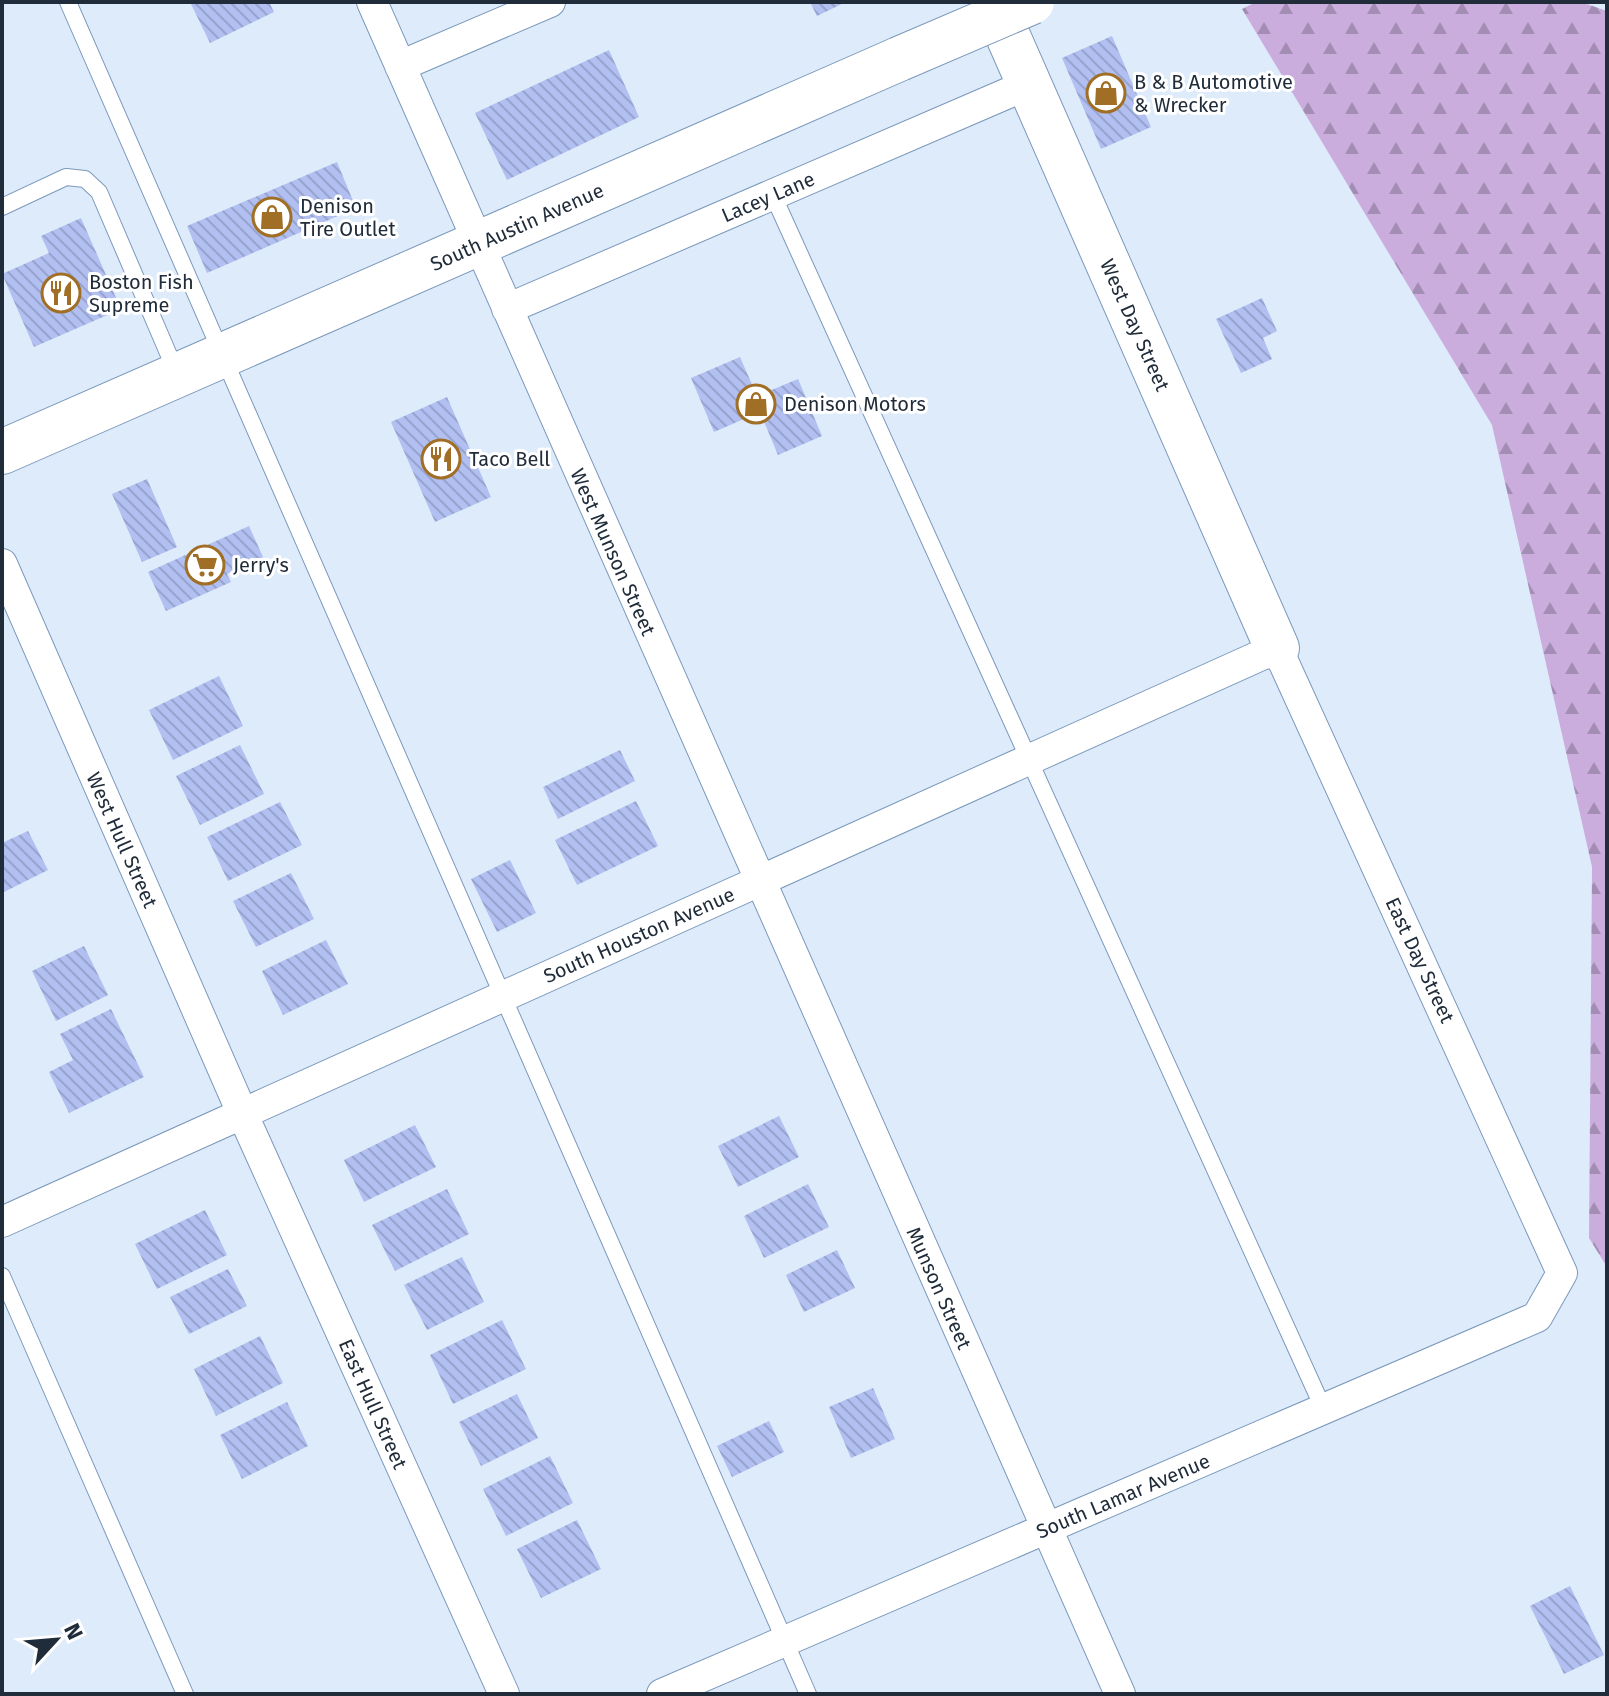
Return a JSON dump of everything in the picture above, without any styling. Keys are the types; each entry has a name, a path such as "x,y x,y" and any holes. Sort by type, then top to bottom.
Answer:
{"main road":[{"name":"West Day Street","path":"993,2 1277,648"},
{"name":"South Austin Avenue","path":"2,452 1032,2"}],"street":[{"name":"West Munson Street","path":"372,2 758,882"},
{"path":"400,66 550,2"},
{"name":"Lacey Lane","path":"507,309 1029,84"},
{"name":"West Hull Street","path":"2,564 243,1115"},
{"name":"South Houston Avenue","path":"2,1222 1277,648"},
{"name":"East Day Street","path":"1277,648 1562,1273"},
{"name":"Munson Street","path":"758,882 1120,1694"},
{"name":"East Hull Street","path":"243,1115 504,1694"},
{"name":"South Lamar Avenue","path":"662,1694 1537,1317 1562,1273"}],"lane":[{"path":"68,2 808,1694"},
{"path":"2,207 66,177 85,179 99,192 177,376"},
{"path":"773,195 1324,1410"},
{"path":"2,1276 185,1694"}],"green space":[{"path":"1256,2 1581,2 1607,11 1607,1267 1589,1238 1592,867 1492,425 1242,9"}],"building":[{"path":"190,2 269,2 274,12 210,43"},
{"path":"810,2 846,2 817,16"},
{"name":"B & B Automotive & Wrecker","path":"1112,36 1151,127 1101,149 1062,58"},
{"path":"609,50 639,117 507,180 475,113"},
{"name":"Denison Tire Outlet","path":"337,162 356,208 207,273 187,226"},
{"name":"Boston Fish Supreme","path":"81,218 121,309 34,347 2,274 49,253 41,236"},
{"path":"1262,298 1277,331 1263,338 1272,359 1241,373 1216,319"},
{"name":"Denison Motors","path":"740,357 757,396 798,379 822,436 778,455 760,412 714,432 691,378"},
{"name":"Taco Bell","path":"447,397 491,497 435,522 391,422"},
{"name":"Jerry's","path":"147,479 177,547 142,562 112,494"},
{"name":"Jerry's","path":"249,526 263,557 227,574 231,582 166,611 148,572"},
{"path":"219,676 243,726 173,760 149,710"},
{"path":"240,745 264,794 200,825 176,776"},
{"path":"620,750 635,781 558,819 543,787"},
{"path":"636,801 658,846 577,885 555,840"},
{"path":"280,802 302,845 228,881 207,837"},
{"path":"28,831 48,870 2,893 2,843"},
{"path":"510,860 536,913 497,932 471,879"},
{"path":"291,873 314,919 256,947 233,901"},
{"path":"326,940 348,984 283,1015 262,971"},
{"path":"84,946 108,995 56,1021 32,971"},
{"path":"111,1009 144,1077 69,1113 49,1072 73,1060 60,1034"},
{"path":"779,1116 799,1157 738,1187 718,1146"},
{"path":"415,1125 436,1167 364,1202 344,1160"},
{"path":"808,1184 829,1227 764,1258 744,1216"},
{"path":"447,1189 469,1234 395,1271 372,1225"},
{"path":"205,1210 227,1255 157,1289 135,1244"},
{"path":"837,1250 855,1288 804,1312 786,1275"},
{"path":"462,1257 484,1302 427,1330 404,1285"},
{"path":"228,1269 247,1306 189,1334 170,1297"},
{"path":"502,1320 526,1369 453,1404 430,1355"},
{"path":"260,1336 283,1383 216,1416 194,1369"},
{"path":"873,1388 895,1439 851,1458 829,1407"},
{"path":"517,1394 538,1438 481,1466 459,1422"},
{"path":"287,1402 308,1446 242,1479 220,1435"},
{"path":"769,1421 784,1452 732,1477 717,1446"},
{"path":"550,1456 573,1503 506,1536 483,1489"},
{"path":"577,1520 601,1569 541,1598 517,1549"},
{"path":"1570,1586 1604,1655 1564,1674 1530,1606"}],"place":[{"name":"B & B Automotive & Wrecker","path":"1106,93"},
{"name":"Denison Tire Outlet","path":"272,217"},
{"name":"Boston Fish Supreme","path":"61,293"},
{"name":"Denison Motors","path":"756,404"},
{"name":"Taco Bell","path":"441,459"},
{"name":"Jerry's","path":"205,565"}]}
